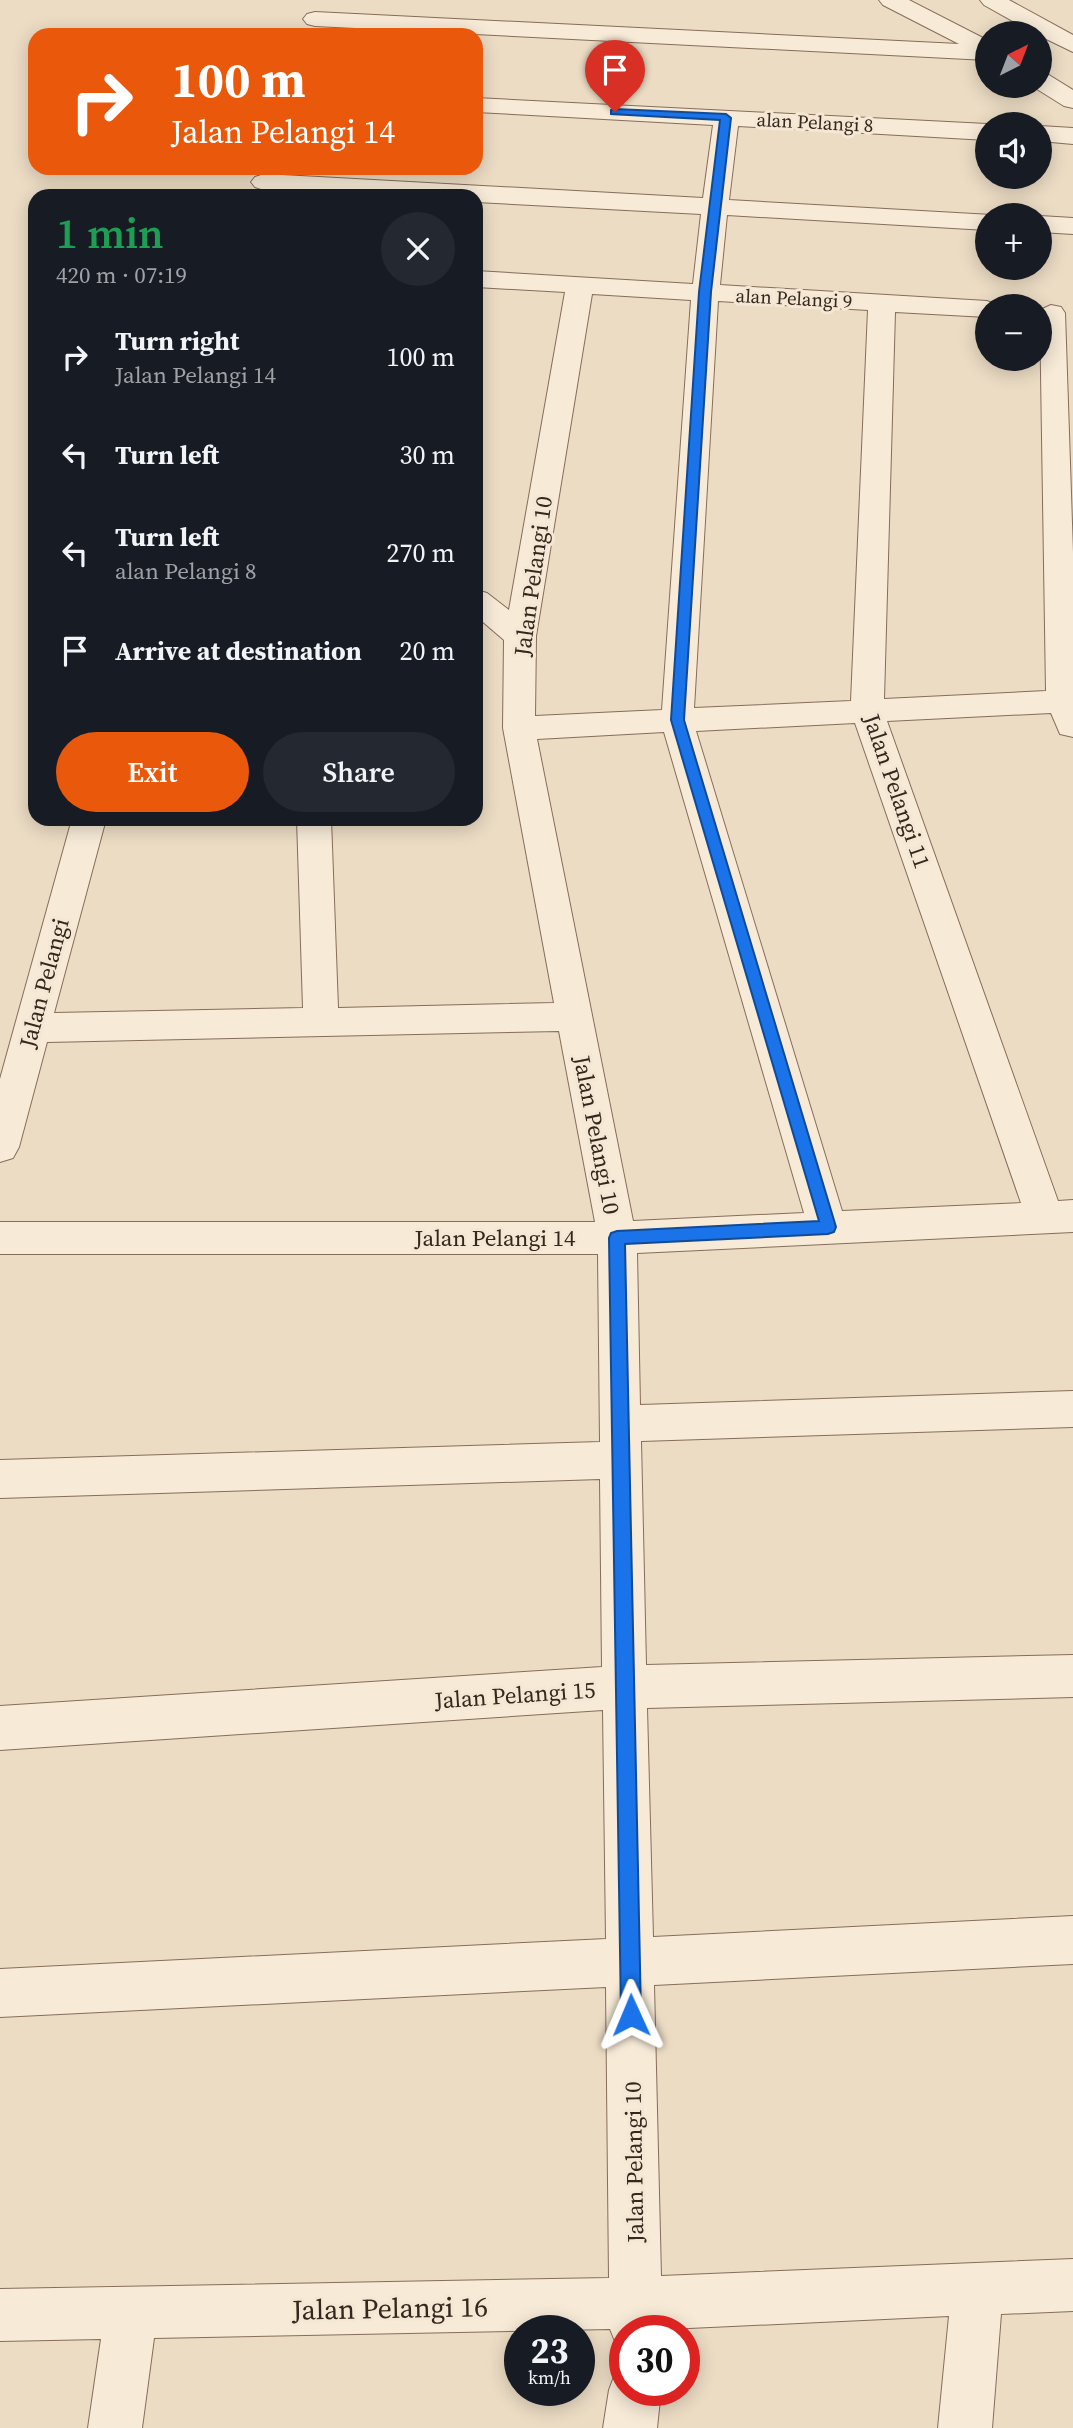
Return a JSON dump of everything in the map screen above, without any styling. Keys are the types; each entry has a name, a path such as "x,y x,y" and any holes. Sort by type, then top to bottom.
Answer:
{"street":[{"path":"891,0 975,45"},
{"path":"992,0 1073,45"},
{"path":"315,18 975,50"},
{"path":"1052,88 1073,102"},
{"name":"alan Pelangi 8","path":"483,105 975,131"},
{"path":"726,118 705,292 677,720 828,1227"},
{"path":"1052,135 1073,136"},
{"path":"264,182 395,189"},
{"path":"483,194 975,221"},
{"path":"1052,225 1073,226"},
{"name":"alan Pelangi 9","path":"483,279 975,308"},
{"name":"Jalan Pelangi 10","path":"580,285 520,636 519,728 617,1238 636,2315"},
{"name":"Jalan Pelangi 11","path":"882,303 867,711 1059,1216"},
{"path":"519,728 867,711 1069,710 1054,313"},
{"path":"483,606 520,636"},
{"name":"Jalan Pelangi","path":"0,1147 87,826"},
{"path":"314,826 321,1022"},
{"path":"32,1028 574,1017"},
{"name":"Jalan Pelangi 14","path":"0,1238 617,1238 1059,1216"},
{"path":"0,1479 620,1442 1073,1409"},
{"name":"Jalan Pelangi 15","path":"0,1728 626,1687 1073,1676"},
{"path":"0,1993 1073,1940"},
{"name":"Jalan Pelangi 16","path":"661,2315 1073,2285"},
{"path":"965,2428 977,2290"},
{"path":"115,2428 131,2313"},
{"name":"Jalan Pelangi 16","path":"0,2315 131,2313 609,2317"},
{"path":"630,2428 633,2406"}],"route":[{"path":"615,112 726,118 705,292 677,720 828,1227 617,1238 631,2015"}]}
